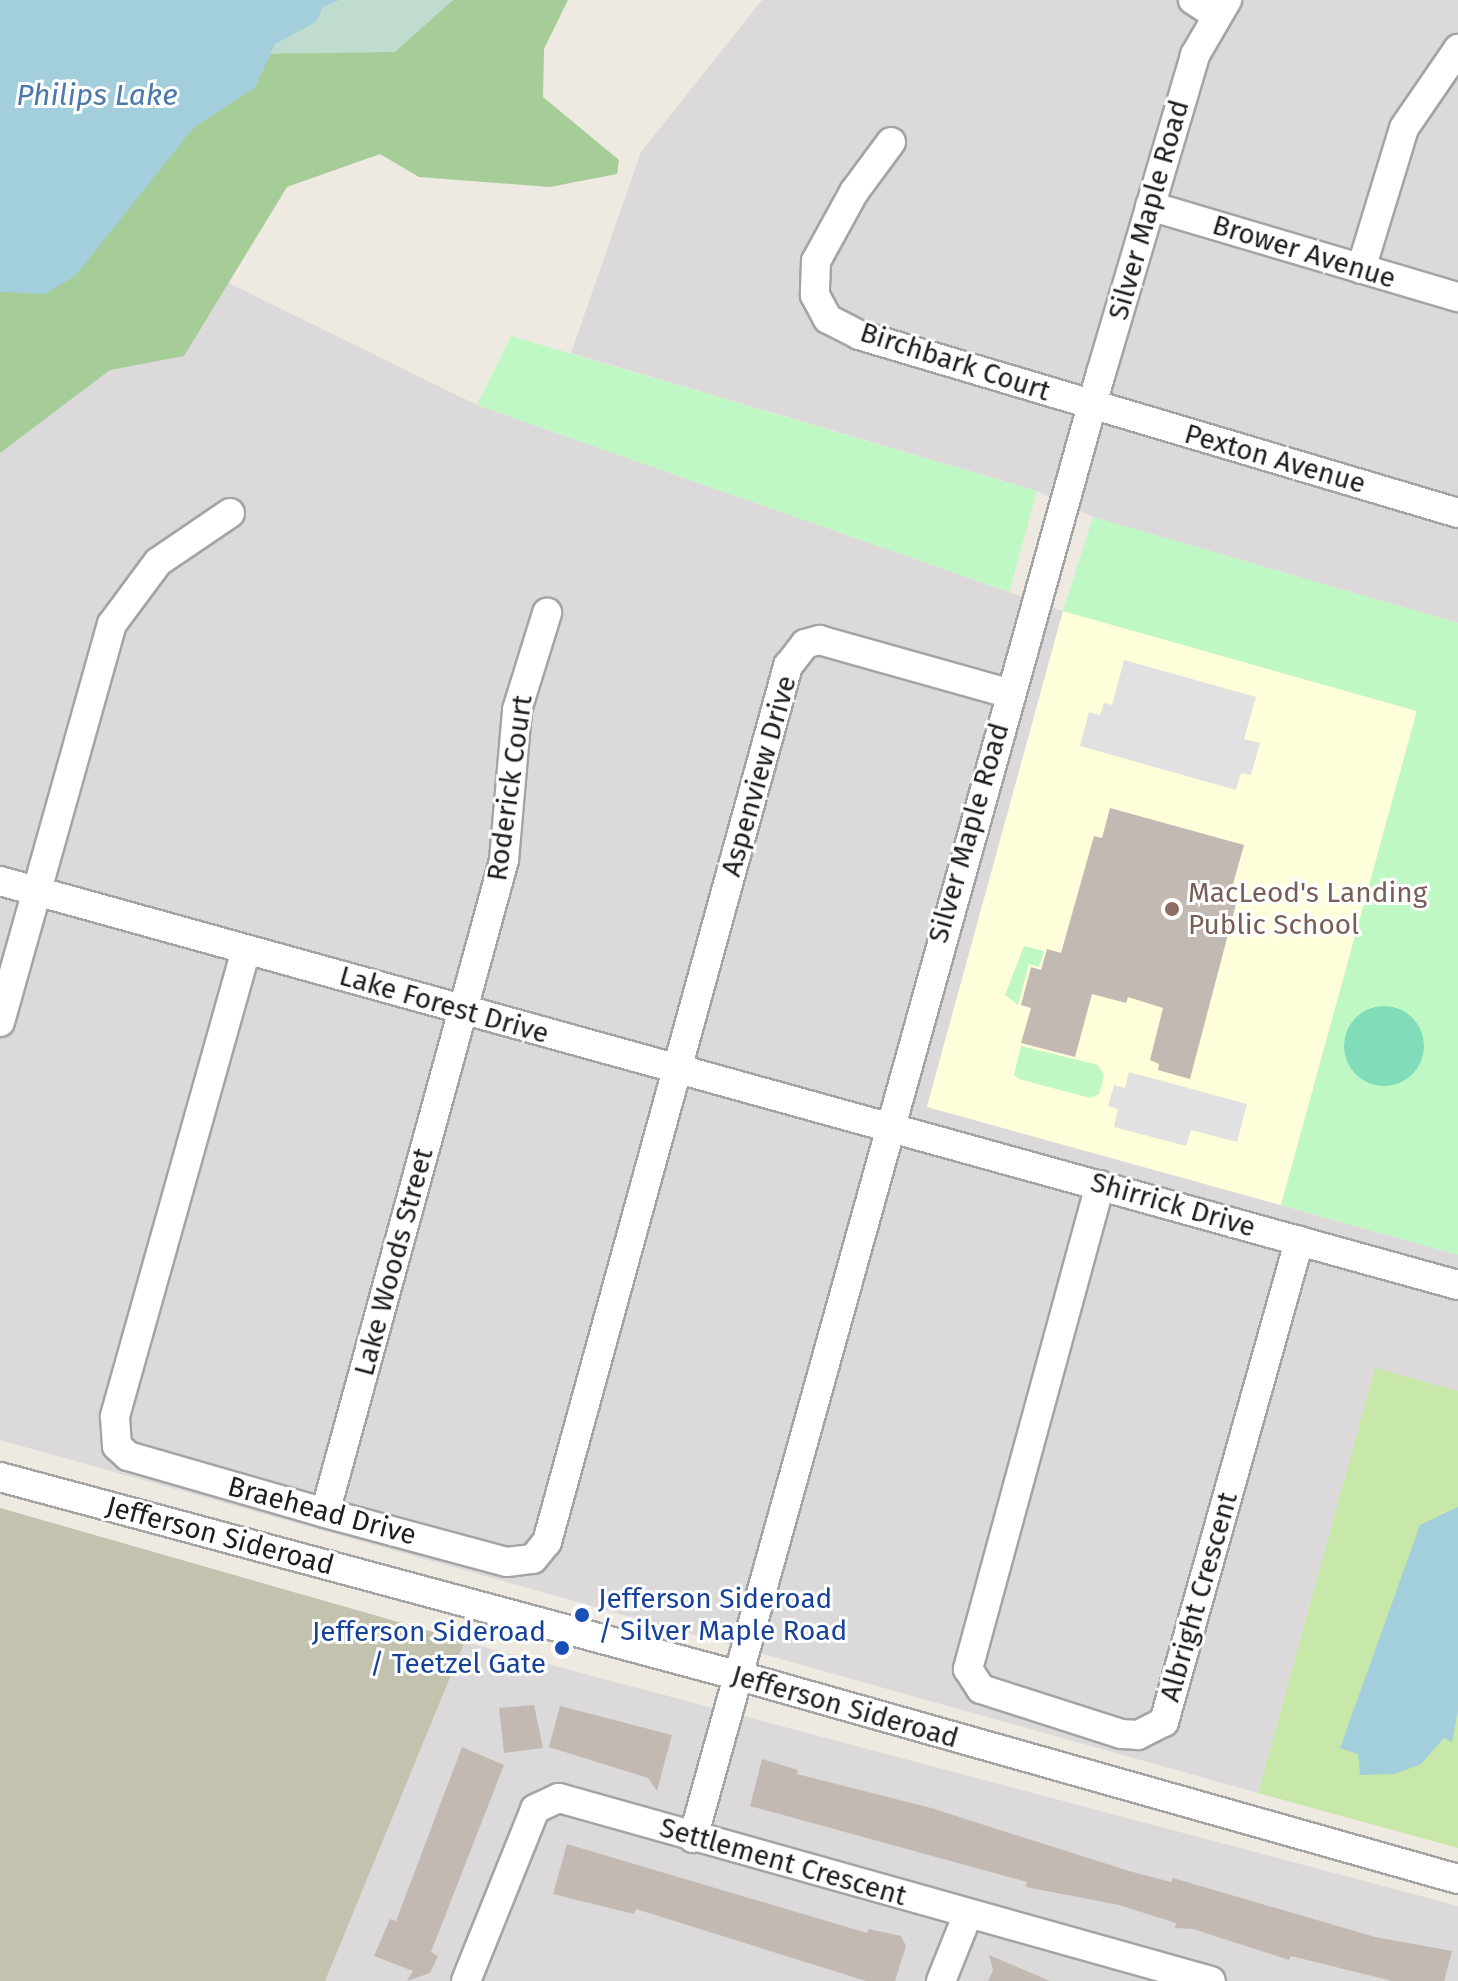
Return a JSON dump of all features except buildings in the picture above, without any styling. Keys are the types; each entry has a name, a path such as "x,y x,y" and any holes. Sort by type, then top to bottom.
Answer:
{"street":[{"name":"Silver Maple Road","path":"693,1838 1008,693 1212,5"},
{"path":"1361,269 1404,128 1457,54"},
{"name":"Birchbark Court","path":"891,142 854,192 816,261 815,295 828,319 859,335 1092,406"},
{"name":"Brower Avenue","path":"1150,206 1458,297"},
{"name":"Pexton Avenue","path":"1092,406 1458,513"},
{"path":"0,1022 112,624 158,562 230,513"},
{"name":"Roderick Court","path":"464,1011 504,860 517,710 547,613"},
{"name":"Aspenview Drive","path":"678,1070 796,652 819,640 1008,693"},
{"name":"Lake Forest Drive","path":"0,881 888,1127"},
{"name":"Braehead Drive","path":"246,950 113,1431 128,1456 325,1513 507,1562 521,1563 541,1552 678,1070"},
{"name":"Lake Woods Street","path":"325,1513 464,1011"},
{"name":"Shirrick Drive","path":"888,1127 1458,1285"},
{"name":"Albright Crescent","path":"1100,1185 968,1669 981,1689 1121,1734 1138,1735 1164,1722 1299,1241"},
{"name":"Jefferson Sideroad","path":"0,1477 736,1675 1458,1879"},
{"name":"Settlement Crescent","path":"466,1981 530,1821 545,1801 559,1798 1196,1979"},
{"path":"941,1981 968,1914"}],"shaded area":[{"path":"311,0 453,0 395,52 253,54"},
{"path":"762,0 1458,0 1458,623 1093,517 1037,491 571,353 641,152"},
{"path":"180,259 477,405 1063,611 927,1106 1458,1255 1458,1391 1375,1369 1258,1793 0,1440 0,424"},
{"name":"MacLeod's Landing Public School","path":"1063,611 1417,711 1281,1205 927,1107"},
{"path":"1124,660 1256,697 1244,739 1260,743 1251,775 1241,773 1236,790 1080,746 1089,712 1100,715 1104,703 1112,705"},
{"path":"1129,1072 1247,1104 1237,1142 1191,1130 1186,1146 1114,1127 1118,1109 1108,1106 1114,1085 1125,1088"},
{"path":"0,1508 491,1649 1458,1906 1458,1981 0,1981"},
{"path":"0,1508 465,1641 325,1981 0,1981"}],"green space":[{"path":"311,0 568,0 544,49 543,97 619,160 617,174 550,187 419,177 380,154 287,187 184,356 110,370 0,453 0,281"},
{"path":"511,336 1037,491 1009,592 477,405"},
{"path":"1093,517 1458,623 1458,1255 1281,1205 1417,711 1063,611"},
{"path":"1024,946 1044,951 1039,967 1029,964 1018,1005 1005,995"},
{"path":"1384,1006 1399,1009 1412,1018 1421,1031 1424,1046 1421,1061 1412,1074 1399,1083 1384,1086 1369,1083 1356,1074 1347,1061 1344,1046 1347,1031 1356,1018 1369,1009"},
{"path":"1021,1046 1098,1065 1104,1075 1099,1094 1090,1098 1019,1079 1014,1075"},
{"path":"1375,1368 1458,1391 1458,1848 1258,1793"}],"water":[{"name":"Philips Lake","path":"0,0 339,0 323,7 316,22 275,44 255,88 194,127 75,276 45,294 0,292"},
{"path":"1458,1507 1458,1710 1452,1742 1444,1738 1421,1764 1395,1774 1360,1775 1358,1754 1340,1748 1420,1525"}],"place":[{"name":"MacLeod's Landing Public School","path":"1172,909"},
{"name":"Jefferson Sideroad / Silver Maple Road","path":"582,1615"},
{"name":"Jefferson Sideroad / Teetzel Gate","path":"562,1648"}]}
